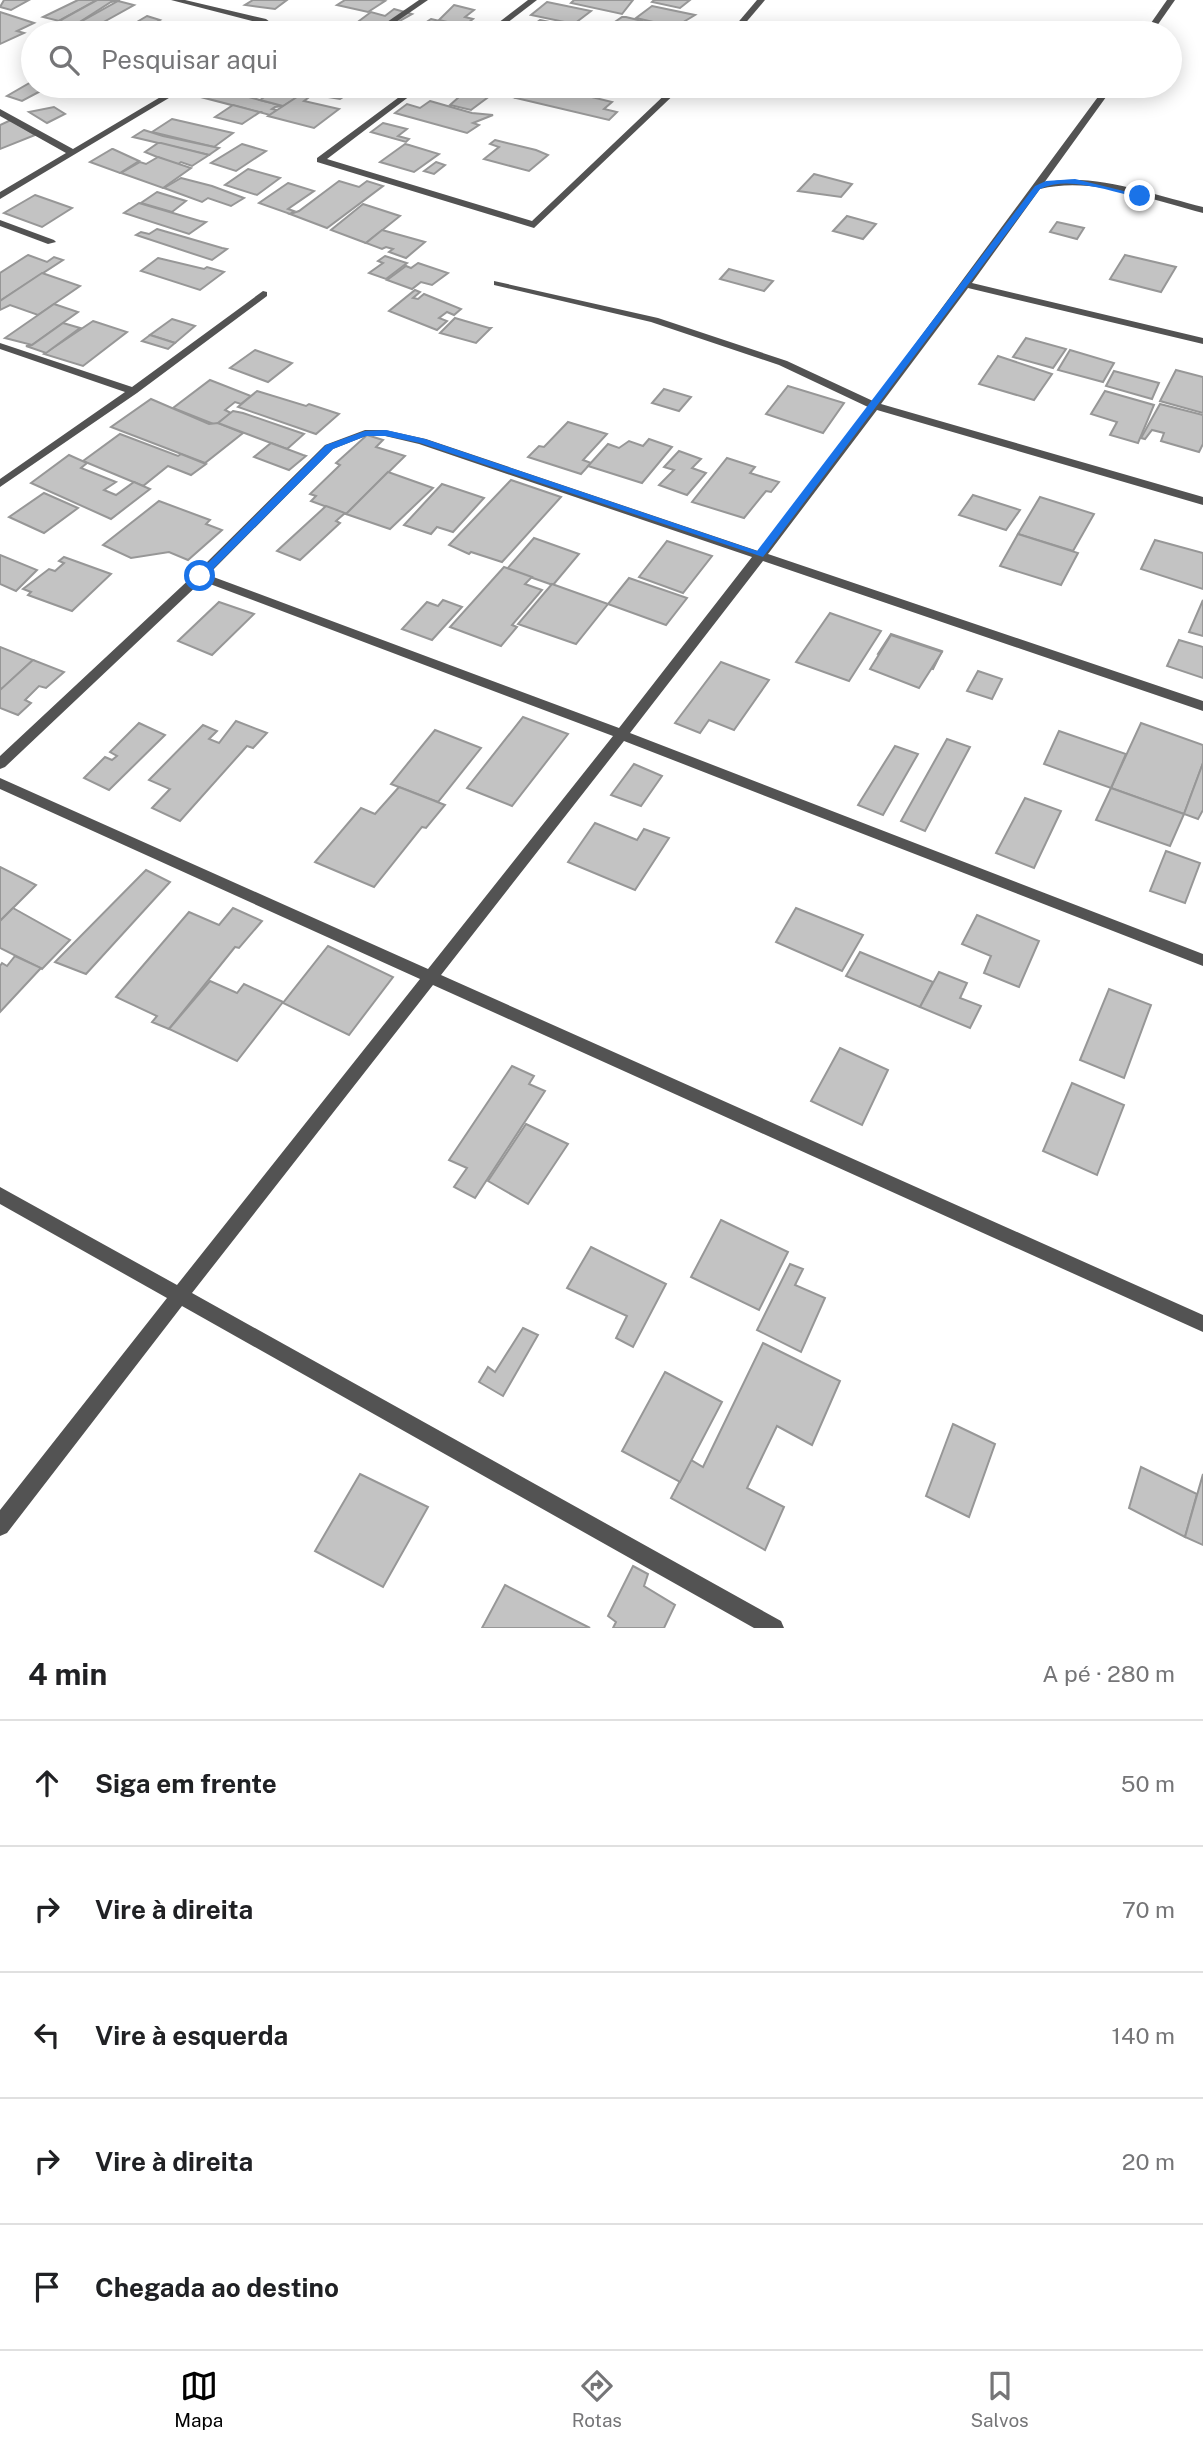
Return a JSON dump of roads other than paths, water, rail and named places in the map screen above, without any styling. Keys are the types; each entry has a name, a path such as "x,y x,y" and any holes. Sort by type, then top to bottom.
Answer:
{"street":[{"path":"175,0 263,21"},
{"path":"393,21 424,0"},
{"path":"505,21 533,0"},
{"path":"743,21 761,0"},
{"path":"1156,21 1171,0"},
{"path":"0,196 165,98"},
{"path":"403,98 320,160 534,225 666,98"},
{"path":"0,1526 179,1293 623,735 1038,187 1101,98"},
{"path":"0,112 73,153"},
{"path":"1038,187 1046,183 1075,182 1203,210"},
{"path":"0,223 51,242"},
{"path":"498,284 654,320 783,363 873,405 1203,501"},
{"path":"965,284 1203,341"},
{"path":"0,484 133,391 263,293"},
{"path":"0,346 133,391"},
{"path":"0,764 200,576 329,447 365,433 386,433 422,441 1203,706"},
{"path":"200,576 623,735 1203,960"},
{"path":"0,783 1203,1324"},
{"path":"0,1195 774,1628"}]}
